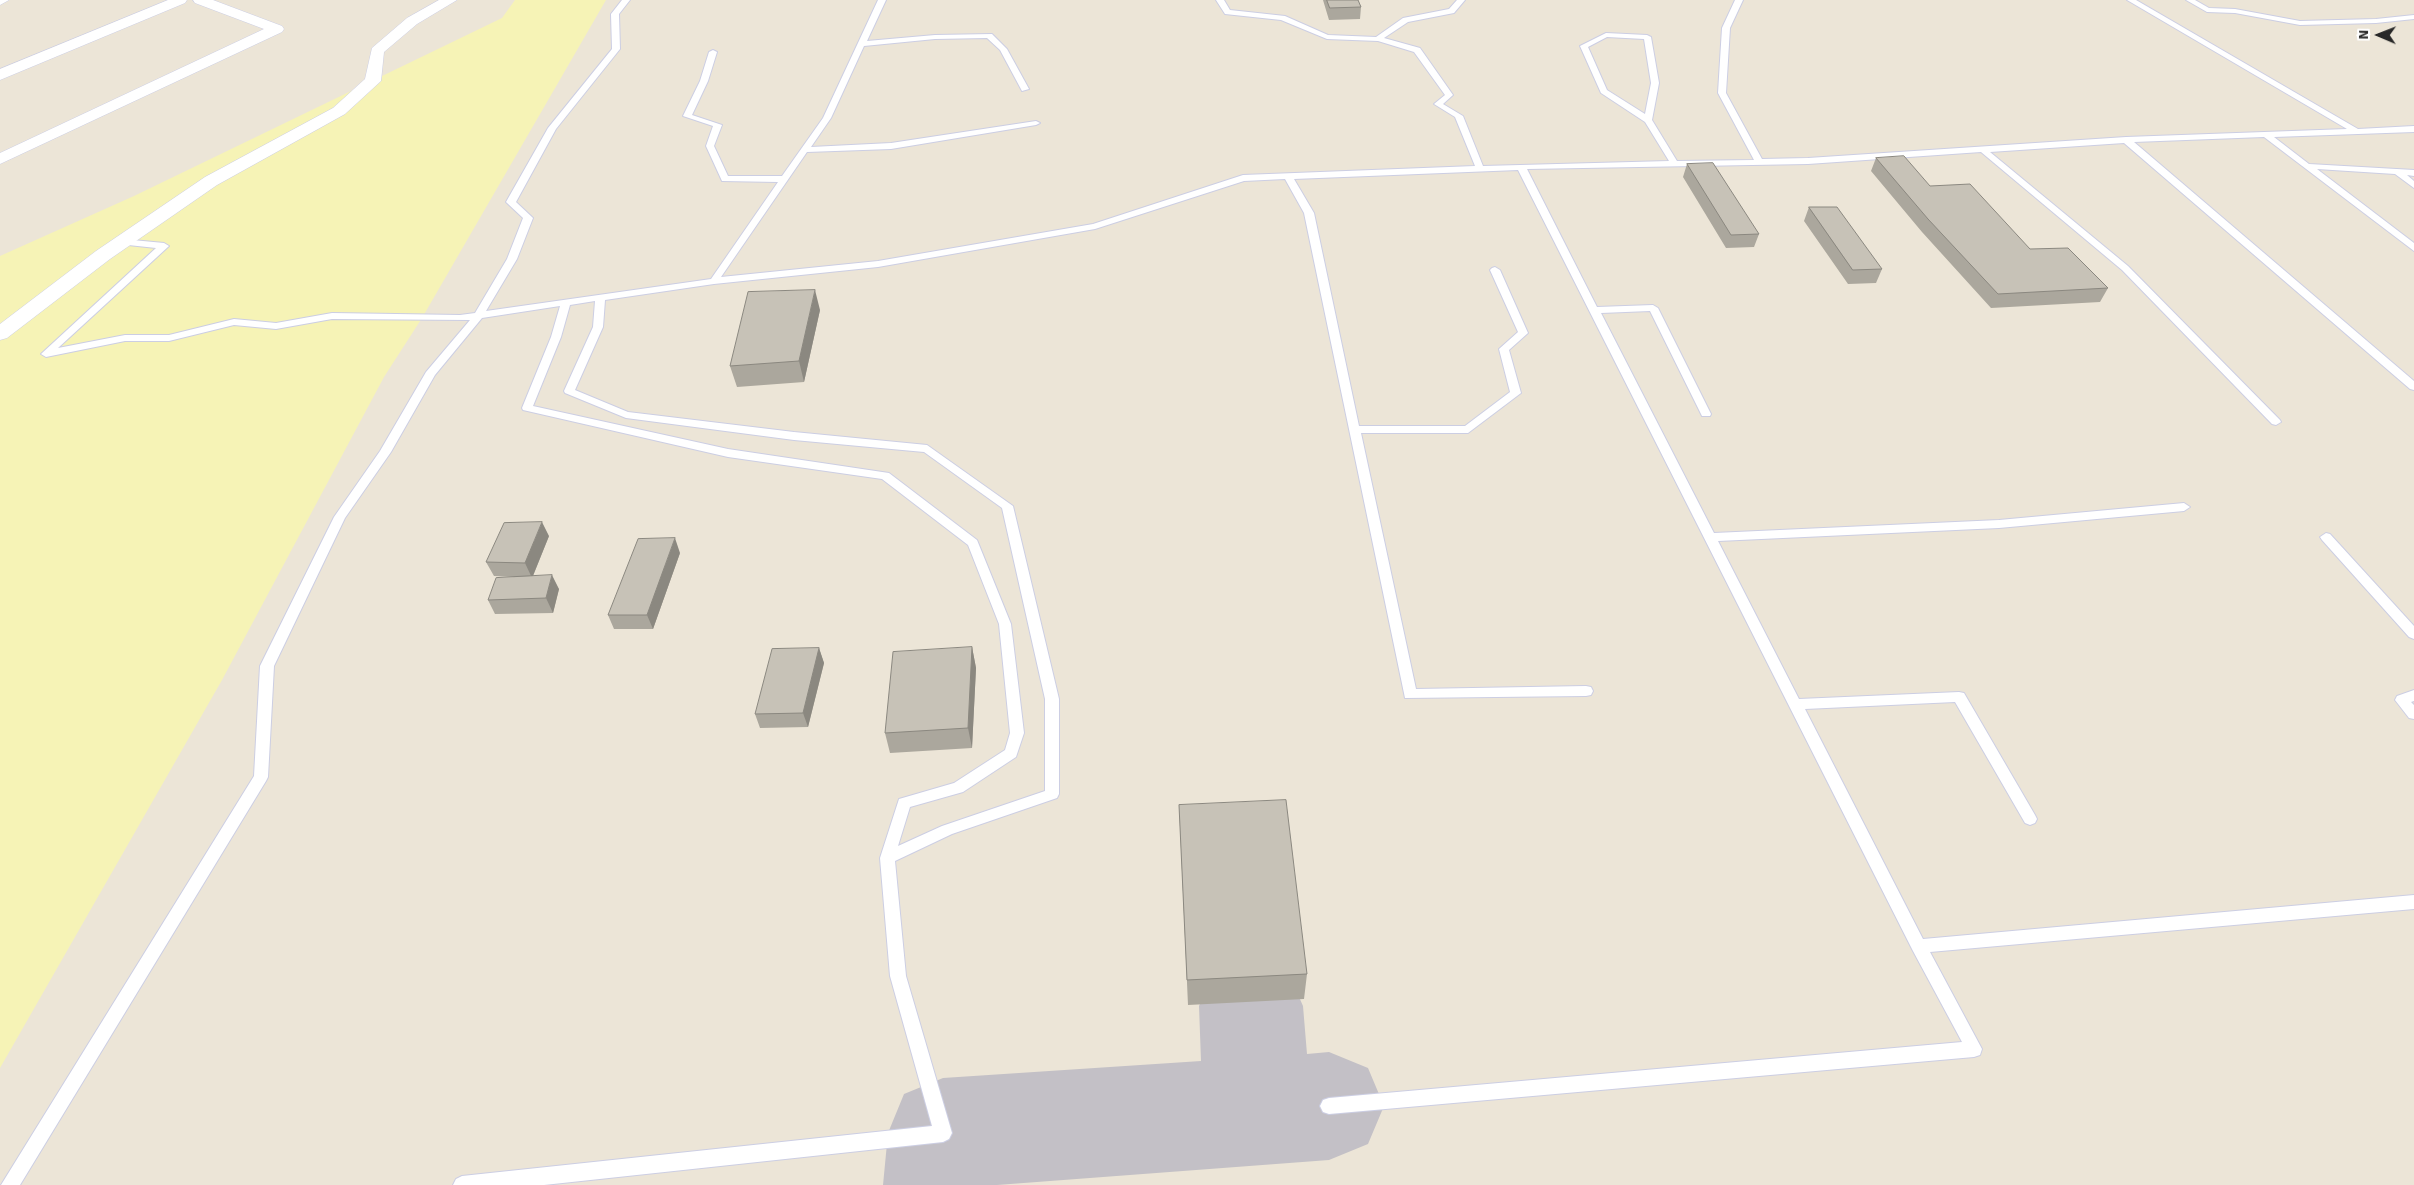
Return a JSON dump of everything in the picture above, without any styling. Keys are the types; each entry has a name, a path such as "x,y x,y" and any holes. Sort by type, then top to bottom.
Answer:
{"street":[{"path":"0,75 180,0"},
{"path":"0,159 277,28 200,0"},
{"path":"0,334 122,242 211,181 339,111 373,81 377,51 412,22 450,0"}],"lane":[{"path":"10,1185 261,777 266,666 340,517 385,452 430,374 478,316 512,259 528,218 511,202 552,128 616,49 615,14 626,0"},
{"path":"714,281 827,118 882,0"},
{"path":"1220,0 1228,12 1282,18 1327,37 1378,39 1417,50 1449,95 1438,104 1459,116 1480,169"},
{"path":"1378,39 1406,20 1451,11 1461,0"},
{"path":"1739,0 1726,28 1722,93 1759,161"},
{"path":"2131,0 2356,131"},
{"path":"2190,0 2207,10 2235,11 2300,23 2414,18"},
{"path":"1648,120 1655,83 1647,37 1606,35 1584,46 1604,91 1648,120 1674,163"},
{"path":"862,44 935,37 989,36 1003,49 1025,89"},
{"path":"713,52 704,81 687,116 718,125 710,146 725,179 785,179"},
{"path":"805,150 891,146 1036,123"},
{"path":"122,242 164,246 46,354 125,338 169,338 234,322 276,326 332,316 460,318 714,281 878,264 1095,226 1243,178 1521,167 1759,161 1808,162 2126,140 2414,129"},
{"path":"2265,134 2414,248"},
{"path":"2126,140 2414,387"},
{"path":"1982,149 2125,268 2276,422"},
{"path":"2306,166 2414,172"},
{"path":"1329,1106 1974,1049 1918,946 1521,167"},
{"path":"2398,172 2414,185"},
{"path":"1288,176 1309,212 1410,694 1586,691"},
{"path":"1354,430 1468,429 1516,393 1504,349 1523,333 1495,270"},
{"path":"600,298 598,327 569,391 626,415 927,450 1007,506 1052,699 1052,794 947,830 887,858"},
{"path":"462,1185 943,1133 898,976 887,858 904,803 958,788 1011,752 1018,733 1005,624 973,543 885,476 728,453 527,408 556,337 566,303"},
{"path":"1594,310 1653,308 1706,414"},
{"path":"1710,537 1999,524 2184,507"},
{"path":"2326,538 2414,634"},
{"path":"2414,695 2402,700 2414,714"},
{"path":"1795,704 1959,697 2030,819"},
{"path":"1918,946 2414,902"}],"sand":[{"path":"515,0 606,0 422,318 384,377 222,680 0,1068 0,256 134,196 502,18"}],"building":[{"path":"1327,0 1358,0 1361,7 1330,8"},
{"path":"1904,156 1930,186 1970,184 2030,249 2068,248 2108,288 1998,294 1928,219 1876,158"},
{"path":"1713,163 1759,234 1731,235 1687,164"},
{"path":"1809,207 1837,207 1882,269 1853,270"},
{"path":"815,290 799,361 730,366 748,292"},
{"path":"542,522 525,563 486,562 504,523"},
{"path":"675,538 647,615 608,615 638,539"},
{"path":"552,575 546,598 488,600 496,578"},
{"path":"972,647 968,728 885,733 893,652"},
{"path":"819,648 803,713 755,714 772,649"},
{"path":"1286,800 1307,974 1187,980 1179,805"}],"taxiway":[{"path":"1251,1006 1257,1111"},
{"path":"940,1185 943,1133 1329,1106"}]}
